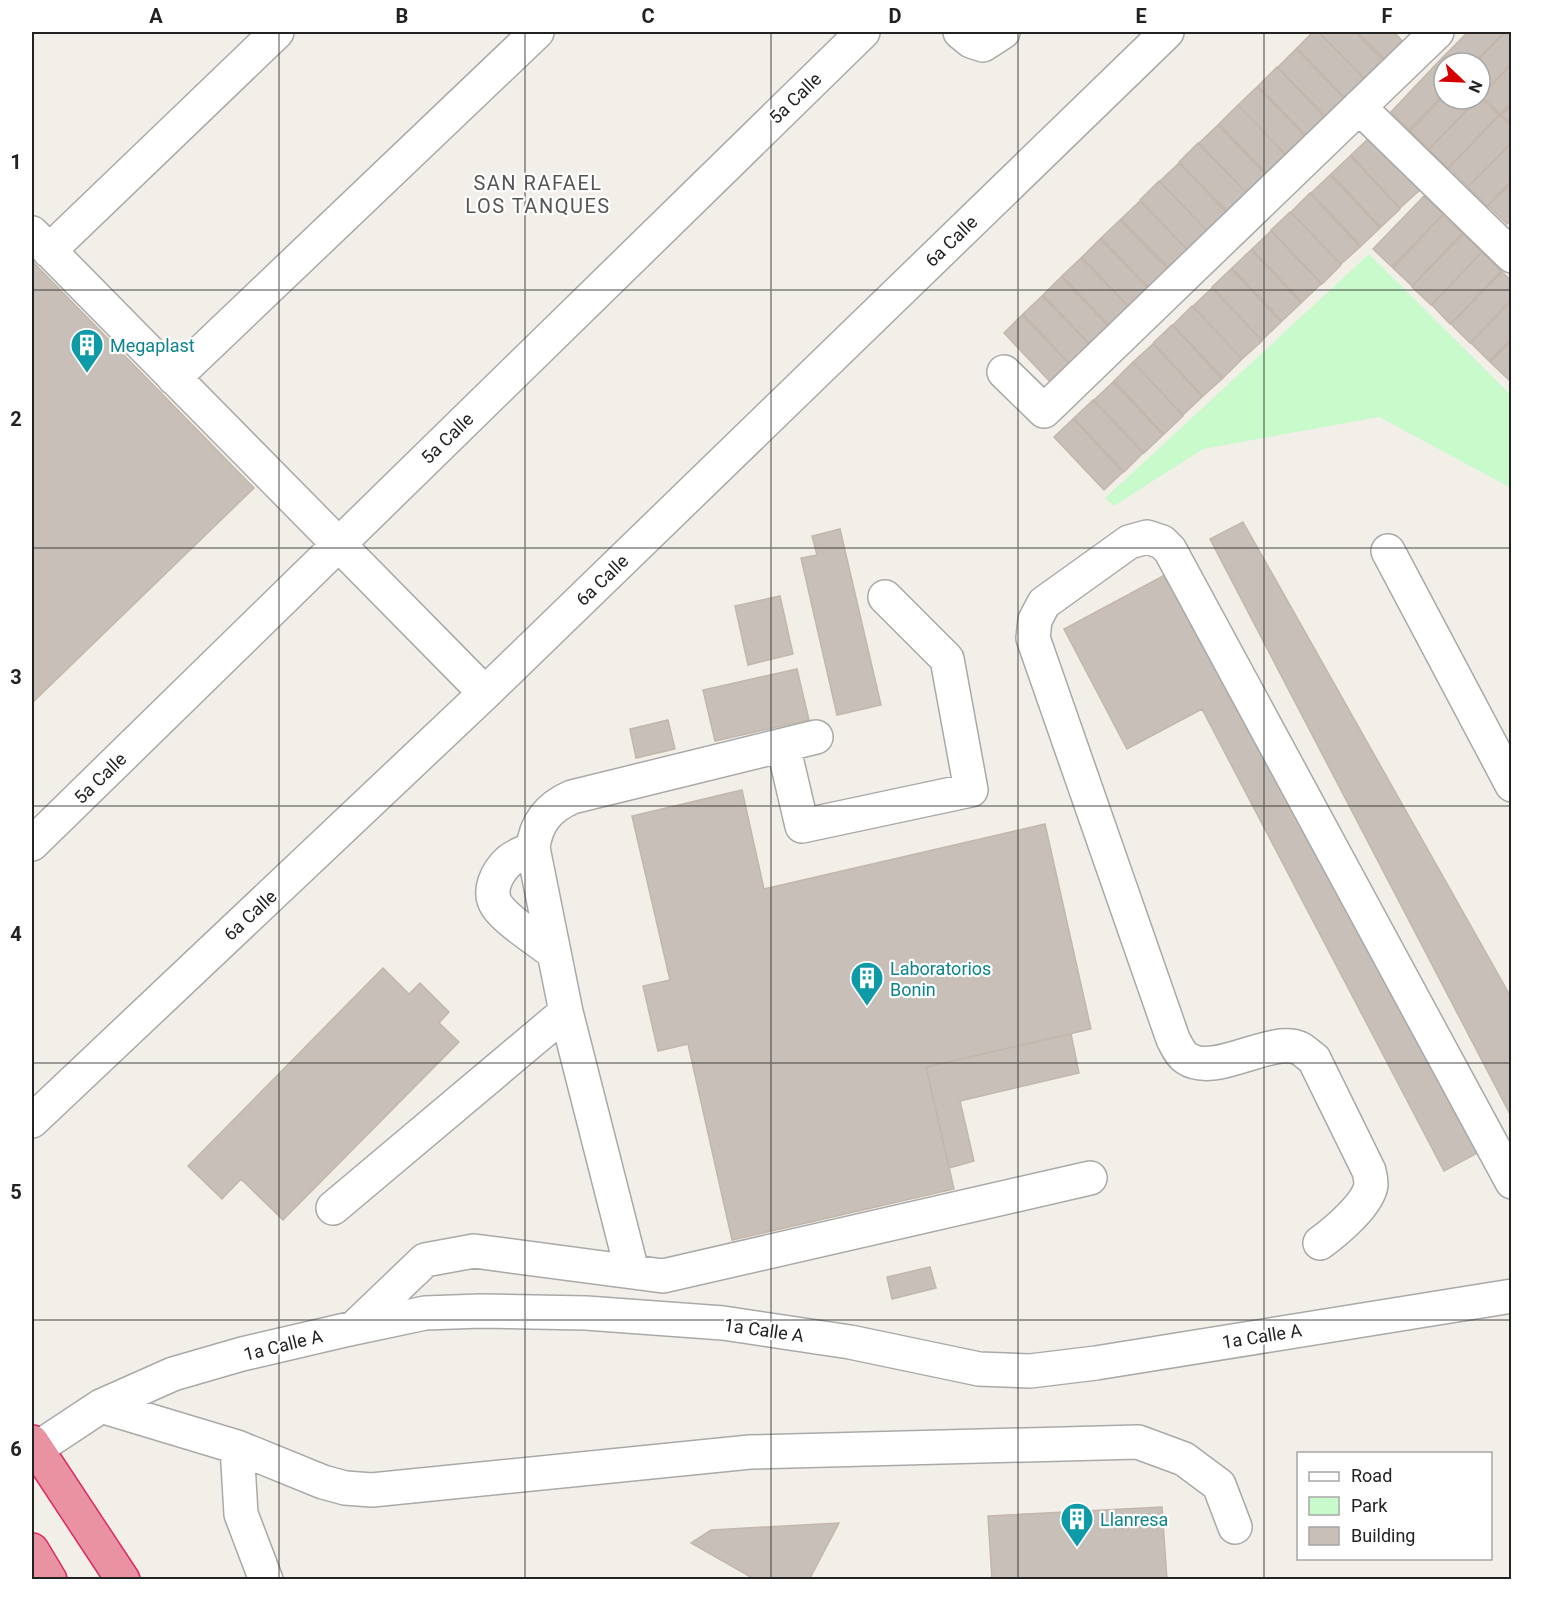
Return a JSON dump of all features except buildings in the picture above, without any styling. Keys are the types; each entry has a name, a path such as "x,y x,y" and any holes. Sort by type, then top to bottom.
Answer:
{"highway":[{"path":"34,1445 123,1580"},
{"path":"32,1550 50,1580"}],"street":[{"path":"276,32 40,242 485,693"},
{"path":"174,378 537,32"},
{"name":"5a Calle","path":"32,844 863,32"},
{"path":"960,32 971,41 983,45 1003,32"},
{"name":"6a Calle","path":"32,1121 485,693 1167,32"},
{"path":"1004,372 1044,411 1437,32"},
{"path":"1359,107 1512,256"},
{"path":"1320,1243 1339,1228 1362,1202 1371,1186 1369,1171 1314,1059 1299,1048 1282,1045 1239,1058 1198,1064 1184,1057 1173,1039 1033,638 1035,620 1044,603 1129,542 1147,537 1162,542 1170,550 1512,1182"},
{"path":"1388,551 1507,766"},
{"path":"783,745 802,826 971,790 947,658 885,597"},
{"path":"632,1271 566,1012 534,848 535,834 547,813 556,804 572,797 816,736"},
{"path":"534,848 510,860 498,874 492,890 496,905 504,914 554,953"},
{"path":"333,1208 566,1012"},
{"path":"355,1328 425,1260 474,1251 663,1276 1090,1178"},
{"name":"1a Calle A","path":"34,1445 100,1406 172,1374 242,1354 425,1313 481,1311 586,1313 723,1323 850,1342 979,1369 1030,1371 1108,1361 1512,1296"},
{"path":"100,1406 237,1447 323,1482 345,1488 372,1490 750,1452 1138,1442 1184,1459 1219,1485 1236,1527"},
{"path":"237,1447 241,1514 266,1580"}],"green space":[{"path":"1369,254 1511,395 1511,488 1379,417 1203,449 1114,506 1105,498"}],"place":[{"name":"Megaplast","path":"87,374"},
{"name":"Laboratorios Bonin","path":"867,1007"},
{"name":"Llanresa","path":"1077,1548"}],"district":[{"name":"SAN RAFAEL LOS TANQUES","path":"538,194"}]}
